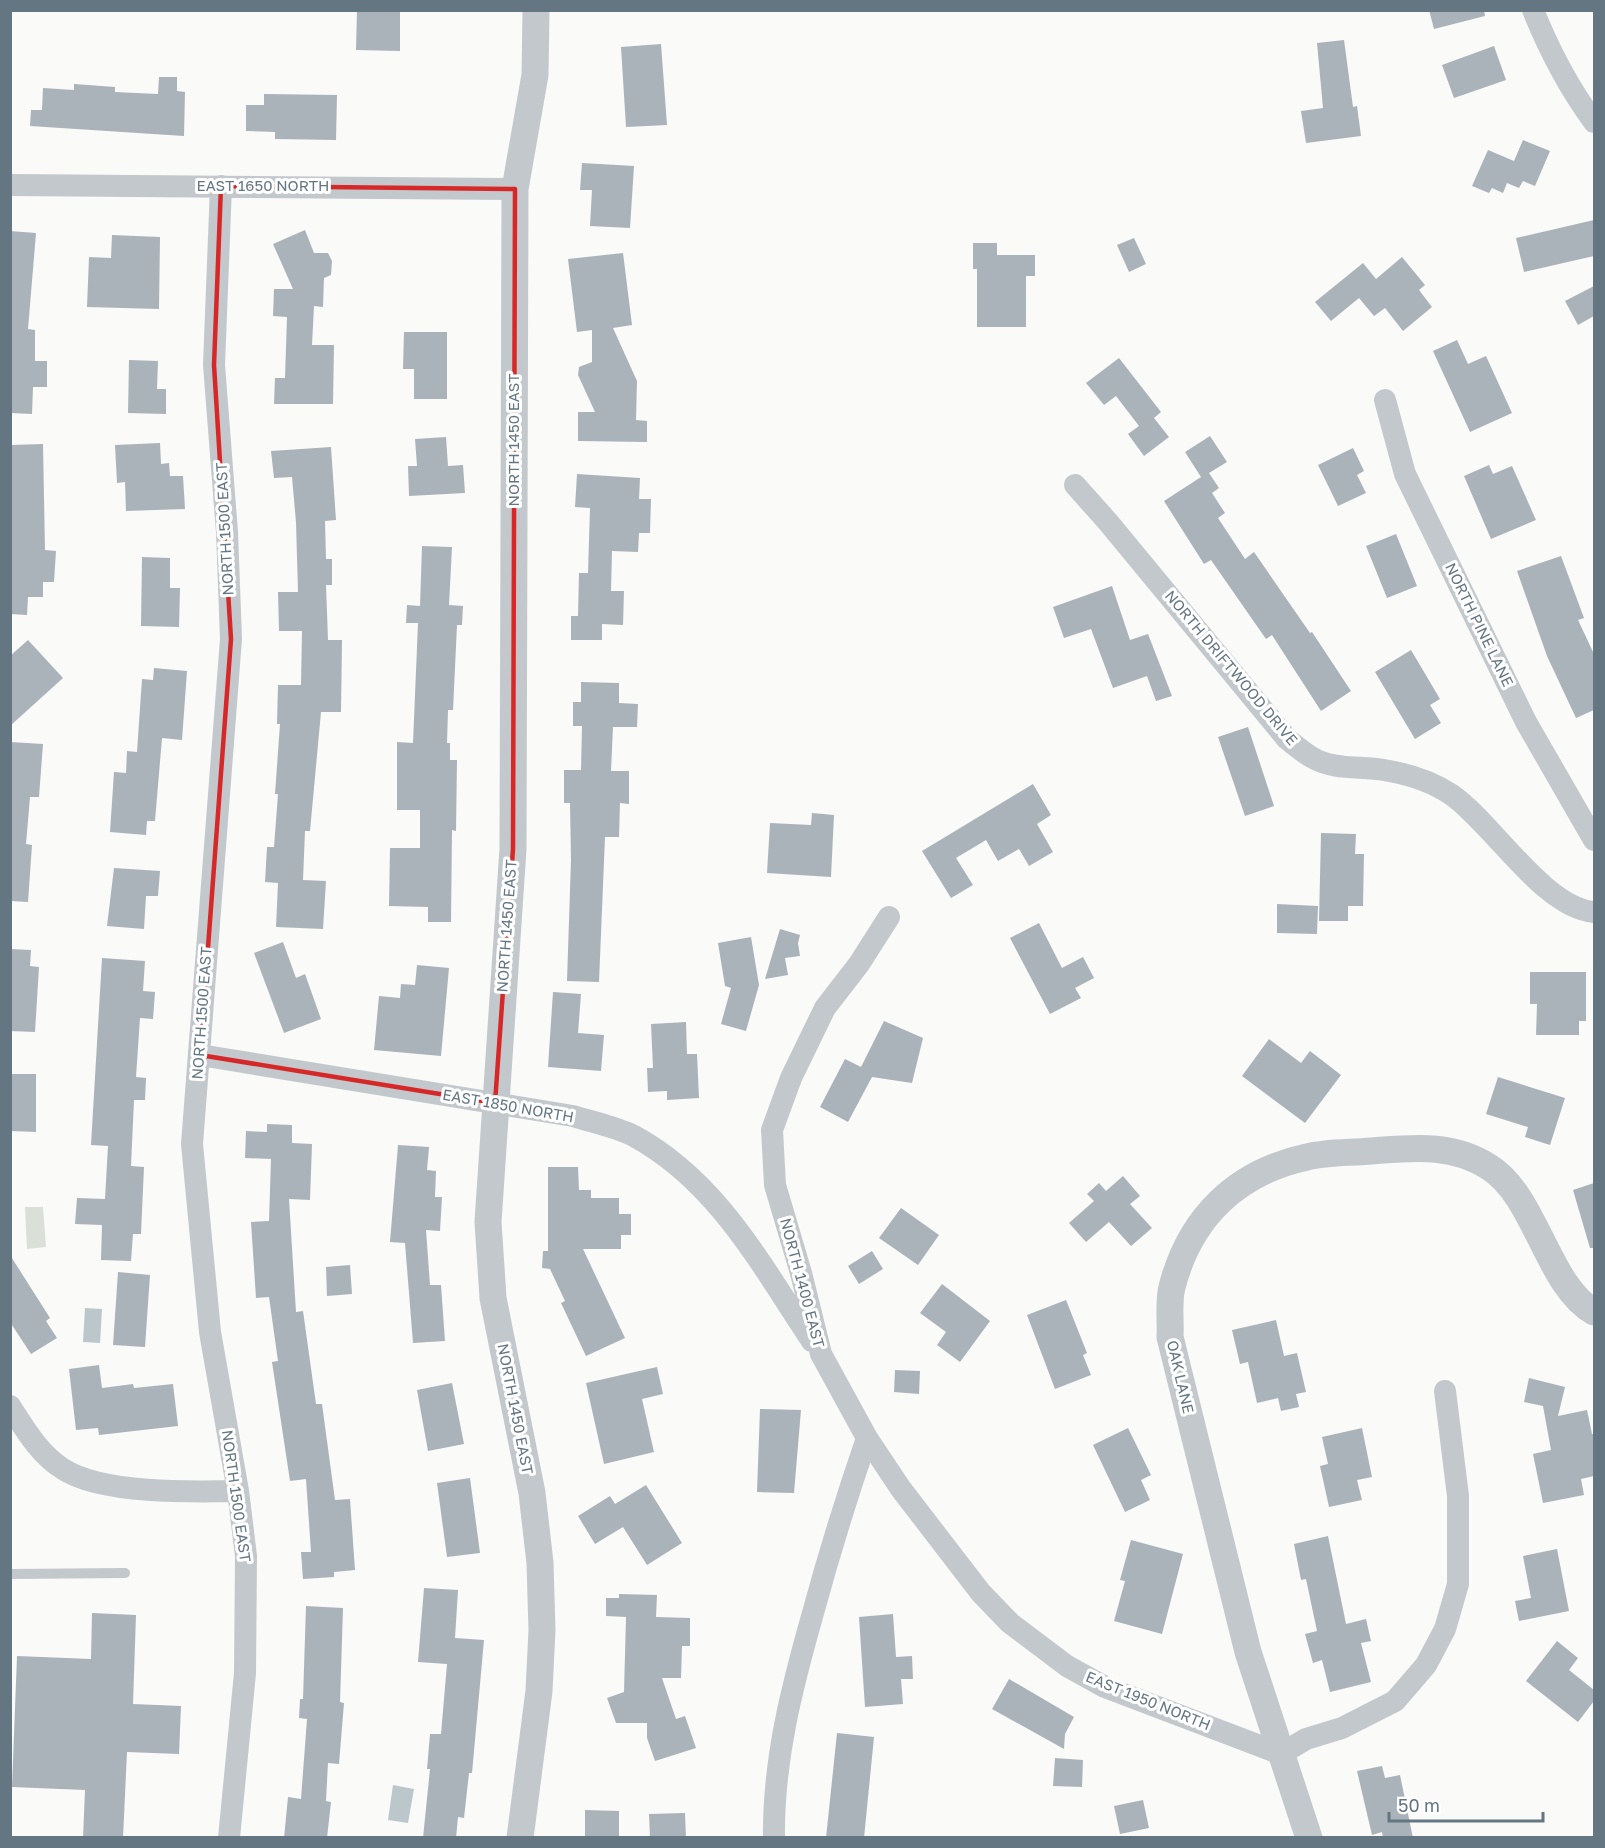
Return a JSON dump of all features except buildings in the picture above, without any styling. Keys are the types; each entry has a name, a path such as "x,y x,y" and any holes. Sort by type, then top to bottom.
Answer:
{"street":[{"name":"NORTH 1450 EAST","path":"520,1838 539,1690 542,1630 540,1563 532,1493 493,1298 488,1222 513,849 515,189 535,75 536,10"},
{"path":"1533,10 1545,39 1571,88 1594,122"},
{"name":"EAST 1650 NORTH","path":"10,185 515,189"},
{"name":"NORTH 1500 EAST","path":"221,186 214,365 227,532 231,639 192,1144 210,1332 238,1491 246,1556 245,1673 229,1838"},
{"name":"NORTH PINE LANE","path":"1385,400 1405,474 1526,722 1594,840"},
{"name":"NORTH DRIFTWOOD DRIVE","path":"1075,485 1287,739 1313,759 1338,766 1384,770 1429,780 1454,797 1491,830 1521,864 1553,893 1586,911 1594,912"},
{"name":"NORTH 1400 EAST","path":"867,1438 821,1354 801,1273 775,1185 772,1130 791,1078 825,1008 859,964 889,917"},
{"name":"EAST 1850 NORTH","path":"200,1055 573,1116 633,1136 690,1174 731,1219 821,1354"},
{"name":"OAK LANE","path":"1309,1838 1248,1652 1170,1337 1171,1289 1190,1240 1220,1199 1258,1172 1308,1156 1427,1147 1460,1152 1491,1168 1518,1198 1567,1286 1594,1312"},
{"path":"1281,1754 1306,1739 1342,1728 1395,1701 1426,1665 1445,1629 1458,1584 1458,1496 1445,1391"},
{"path":"10,1406 38,1448 63,1470 94,1484 195,1491 238,1491"},
{"path":"774,1838 782,1732 842,1511 867,1438"},
{"name":"EAST 1950 NORTH","path":"867,1438 901,1489 981,1593 1036,1645 1066,1666 1105,1687 1281,1754"}],"lane":[{"path":"10,1574 125,1573"}],"highlighted area":[{"path":"221,186 515,189 513,849 495,1103 200,1055 231,639 214,365"}],"shaded area":[{"path":"25,1207 43,1207 46,1247 27,1249"},
{"path":"85,1308 102,1309 100,1343 83,1342"},
{"path":"393,1785 414,1789 408,1823 388,1820"}]}
